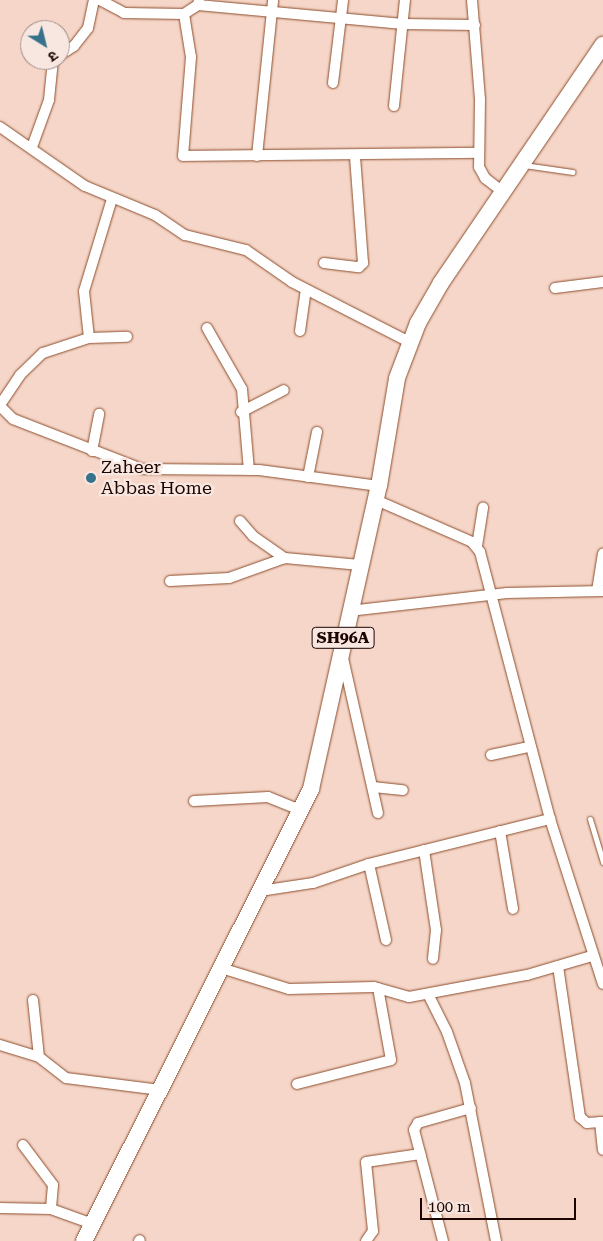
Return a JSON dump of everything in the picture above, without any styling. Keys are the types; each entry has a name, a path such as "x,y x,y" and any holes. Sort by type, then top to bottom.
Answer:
{"main road":[{"name":"SH96A","path":"84,1241 310,789 377,493 397,378 411,342 441,283 603,45"}],"street":[{"path":"70,49 88,28 94,0"},
{"path":"100,0 124,12 184,14 199,2 272,14 403,24 475,25"},
{"path":"256,156 273,0"},
{"path":"333,83 343,0"},
{"path":"394,106 405,0"},
{"path":"472,0 480,99 478,153 481,173 503,192"},
{"path":"184,14 191,57 181,153 187,157 478,153"},
{"path":"32,148 49,100 49,70"},
{"path":"0,126 85,186 112,199 155,215 185,236 246,250 306,289 411,342"},
{"path":"324,263 359,267 363,262 355,156"},
{"path":"89,338 85,286 112,199"},
{"path":"555,288 603,282"},
{"path":"300,331 306,289"},
{"path":"207,328 242,389 241,412 249,470"},
{"path":"127,337 89,338 55,348 32,362 2,410 92,451 142,470 249,470 308,476 377,493 477,546"},
{"path":"241,412 284,390"},
{"path":"92,451 99,414"},
{"path":"308,476 317,432"},
{"path":"483,507 477,546 492,595 550,819 592,956 603,984"},
{"path":"240,520 253,536 285,558"},
{"path":"349,611 492,595 600,591 603,553"},
{"path":"170,581 229,578 285,558 360,565"},
{"path":"341,647 378,812"},
{"path":"492,755 530,747"},
{"path":"373,787 403,790"},
{"path":"194,801 268,797 300,810"},
{"path":"260,890 313,883 369,864 550,819"},
{"path":"500,831 513,909"},
{"path":"424,850 436,930 433,959"},
{"path":"369,864 386,940"},
{"path":"221,968 289,989 378,988 405,997 428,994 558,966 592,956"},
{"path":"558,966 580,1117 587,1123 602,1122 603,1150"},
{"path":"297,1084 392,1060 378,988"},
{"path":"428,994 458,1059 470,1108 496,1241"},
{"path":"33,1000 39,1057"},
{"path":"0,1045 39,1057 66,1078 160,1090"},
{"path":"443,1241 414,1130 418,1123 470,1108"},
{"path":"23,1145 53,1185 51,1209"},
{"path":"366,1241 373,1231 366,1162 420,1154"},
{"path":"0,1208 51,1209 93,1224"}],"lane":[{"path":"523,164 573,172"},
{"path":"590,820 603,862"}],"place":[{"name":"Zaheer Abbas Home","path":"91,478"}]}
